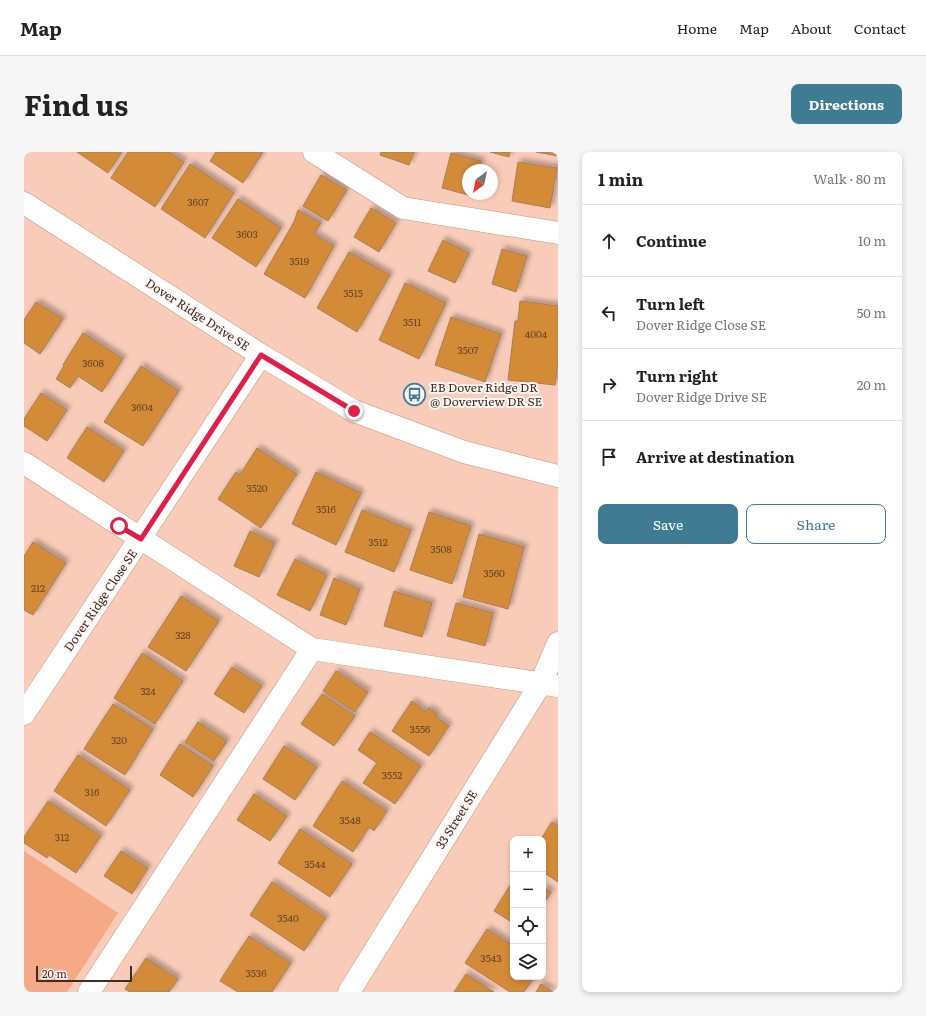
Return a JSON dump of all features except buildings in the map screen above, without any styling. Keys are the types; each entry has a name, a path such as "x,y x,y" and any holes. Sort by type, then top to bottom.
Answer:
{"street":[{"path":"314,152 402,208 558,233"},
{"name":"Dover Ridge Drive SE","path":"24,203 261,355 354,411 464,452 558,476"},
{"name":"Dover Ridge Close SE","path":"26,706 141,539 261,355"},
{"path":"24,463 312,649 549,684"},
{"name":"33 Street SE","path":"349,992 549,684 558,643"},
{"path":"89,992 312,649"}],"shaded area":[{"path":"24,851 118,913 67,992 24,992"}],"place":[{"name":"EB Dover Ridge DR @ Doverview DR SE","path":"414,394"}],"route":[{"path":"119,526 141,539 261,355 354,411"}]}
